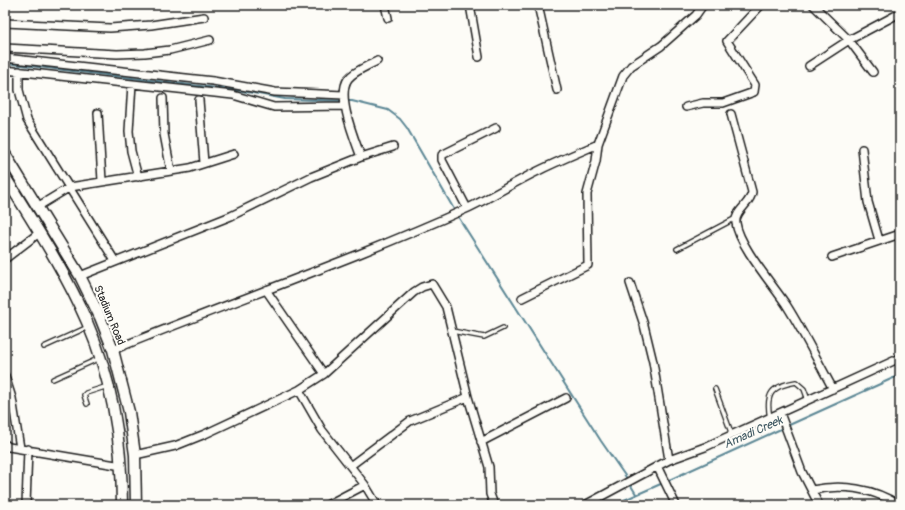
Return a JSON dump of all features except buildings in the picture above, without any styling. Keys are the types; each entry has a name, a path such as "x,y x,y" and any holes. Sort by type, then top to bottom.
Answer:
{"main road":[{"name":"Stadium Road","path":"5,154 80,276 100,317 113,350 129,412 135,455 136,505"},
{"path":"5,177 40,234 75,296 101,357 109,386 122,466 122,505"},
{"path":"114,414 129,412"}],"street":[{"path":"385,5 388,18"},
{"path":"470,5 479,57"},
{"path":"538,5 557,90"},
{"path":"522,298 588,264 587,194 596,161 598,144 623,76 636,62 661,46 696,15 703,5"},
{"path":"686,107 723,103 754,92 755,85 727,42 728,38 761,5"},
{"path":"813,5 849,40 873,72"},
{"path":"808,66 849,40 900,13"},
{"path":"5,23 110,28 152,25 204,17"},
{"path":"5,48 117,54 145,53 170,50 210,40"},
{"path":"5,58 213,81 275,92 344,95"},
{"path":"361,158 345,106 344,95 347,80 354,74 377,61"},
{"path":"5,70 233,95 274,107 345,106"},
{"path":"20,71 19,90 27,120 115,261"},
{"path":"132,84 129,131 131,151 138,177"},
{"path":"163,98 164,134 171,171"},
{"path":"199,100 204,163"},
{"path":"98,113 102,181"},
{"path":"731,114 752,192 752,198 736,218 736,224 752,256 787,306 834,389"},
{"path":"464,209 442,160 442,155 496,128"},
{"path":"113,350 207,312 331,266 450,216 538,171 598,144"},
{"path":"80,276 231,216 312,177 393,147"},
{"path":"862,149 868,202 879,240"},
{"path":"37,208 70,187 171,171 234,154"},
{"path":"5,259 40,234"},
{"path":"832,256 900,234"},
{"path":"135,455 175,446 205,434 299,390 324,374 414,292 427,284 434,285 442,298 452,331 468,397 489,467 490,494 494,505"},
{"path":"630,284 644,325 654,362 668,460"},
{"path":"266,290 324,374"},
{"path":"585,505 624,484 632,478 659,469 668,460 732,435 900,358"},
{"path":"5,376 12,398 20,448"},
{"path":"299,390 322,430 365,485 377,505"},
{"path":"350,466 410,421 468,397"},
{"path":"481,442 566,398"},
{"path":"780,413 802,472 819,505"},
{"path":"6,448 28,449 122,466"},
{"path":"26,505 28,449"},
{"path":"659,469 676,505"},
{"path":"327,505 365,485"},
{"path":"812,490 829,487 848,487 879,494 899,505"}],"lane":[{"path":"677,249 736,218"},
{"path":"44,347 89,327"},
{"path":"452,331 484,337 503,328"},
{"path":"53,379 101,357"},
{"path":"770,418 768,406 769,397 773,389 783,384 796,382 804,389 808,400"},
{"path":"87,404 84,395 86,393 109,386"},
{"path":"715,389 732,435"}],"waterway":[{"path":"5,63 242,91 285,99 352,101 388,110 400,119 407,128 455,211"},
{"path":"457,215 601,441 628,480"},
{"name":"Amadi Creek","path":"787,426 900,375"},
{"name":"Amadi Creek","path":"667,481 783,428"},
{"name":"Amadi Creek","path":"613,505 663,483"},
{"path":"630,484 636,494"}]}
